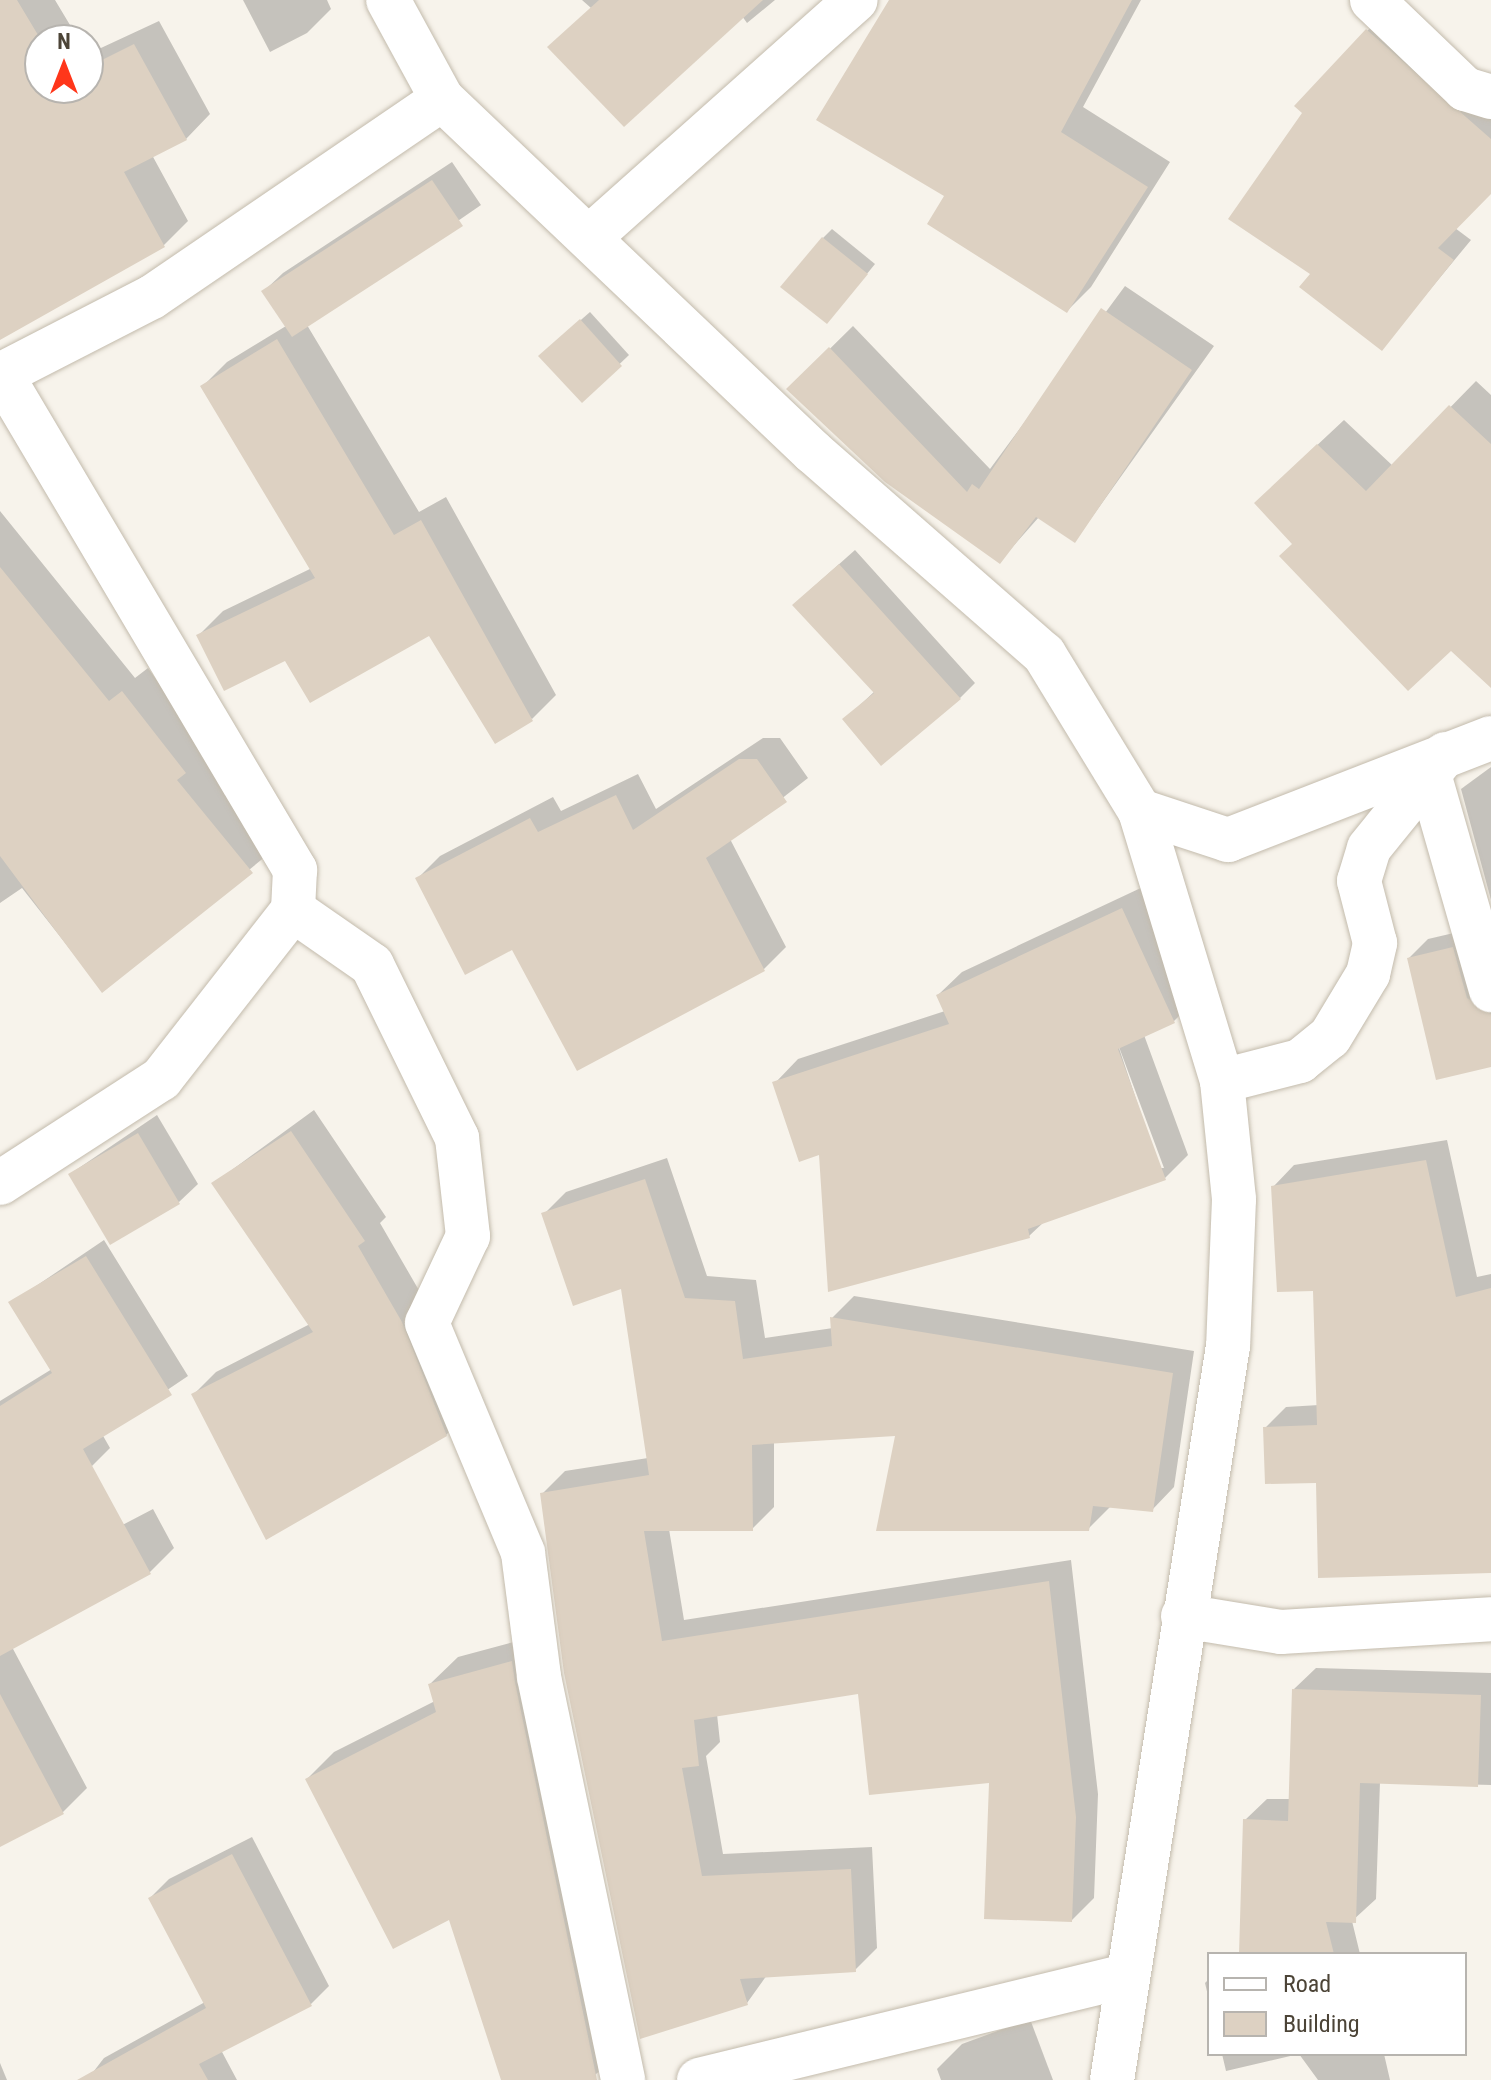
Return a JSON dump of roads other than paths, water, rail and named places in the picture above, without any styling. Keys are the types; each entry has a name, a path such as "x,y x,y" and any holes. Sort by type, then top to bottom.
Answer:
{"street":[{"path":"388,0 442,99 592,235 813,452 1044,654 1140,811 1222,1081 1234,1199 1228,1346 1112,2080"},
{"path":"592,235 856,0"},
{"path":"1372,0 1465,89 1491,97"},
{"path":"0,1183 161,1079 293,910 295,870 1,374 152,297 442,99"},
{"path":"1140,811 1228,840 1437,764 1491,738"},
{"path":"1437,764 1491,990"},
{"path":"1222,1081 1300,1061 1330,1037 1368,974 1375,943 1359,881 1369,848 1437,764"},
{"path":"293,910 372,965 457,1138 468,1236 427,1323 523,1553 539,1677 623,2080"},
{"path":"1183,1616 1281,1632 1491,1619"},
{"path":"699,2080 1127,1976"}]}
